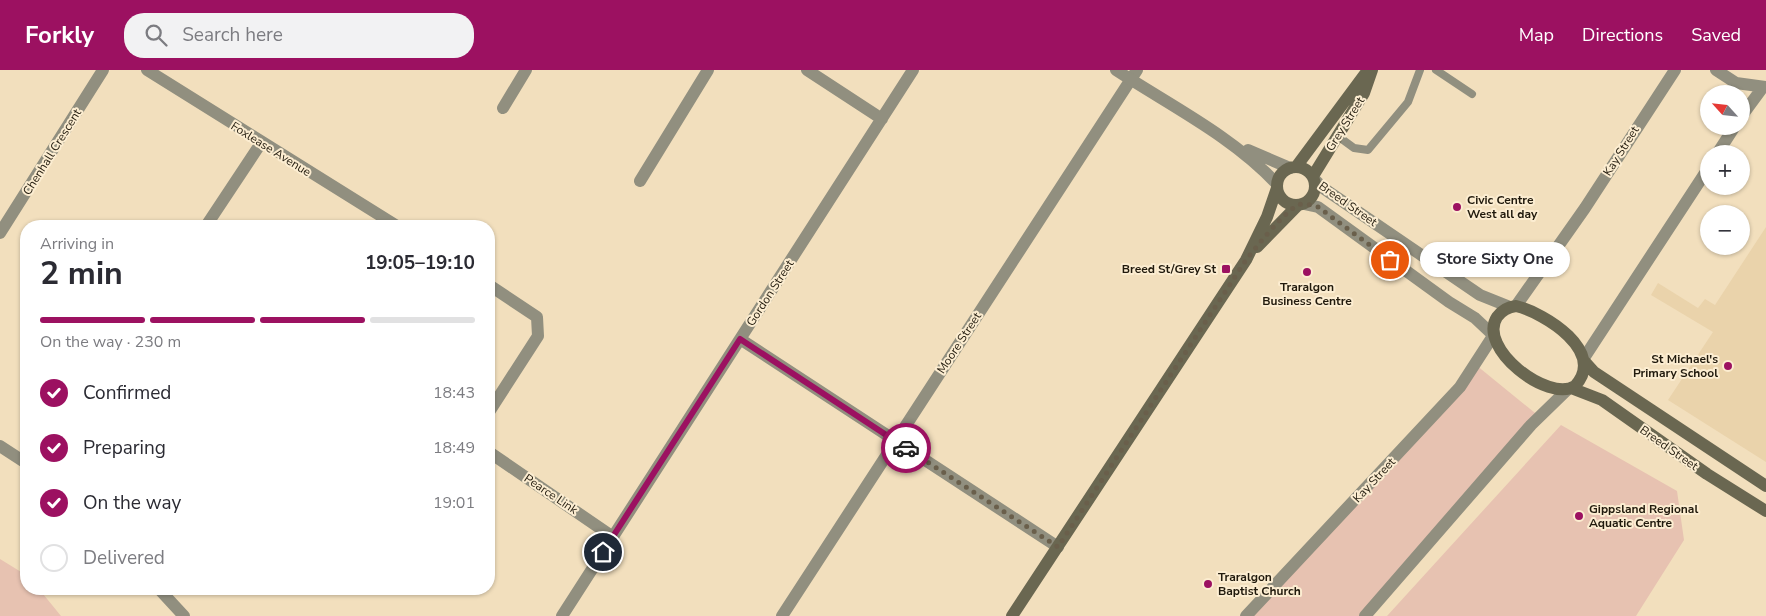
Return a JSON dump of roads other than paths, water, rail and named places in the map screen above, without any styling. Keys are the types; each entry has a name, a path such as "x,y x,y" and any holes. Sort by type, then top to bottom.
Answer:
{"main road":[{"name":"Grey Street","path":"1314,178 1364,94 1370,70"},
{"name":"Grey Street","path":"1293,167 1370,70"},
{"path":"1012,616 1246,260 1267,217 1284,171 1293,167 1309,171 1314,178 1315,189 1311,198 1276,225 1246,260"},
{"path":"1277,186 1282,199 1286,203 1301,205"},
{"path":"1493,335 1496,319 1513,306"},
{"name":"Breed Street","path":"1513,306 1536,313 1553,323 1571,339 1594,372 1766,486"},
{"name":"Breed Street","path":"1493,335 1503,354 1524,372 1553,390 1569,389 1602,400 1700,469 1766,511"},
{"path":"1569,389 1580,380 1584,360"}],"street":[{"name":"Chenhall Crescent","path":"0,233 103,70"},
{"name":"Foxlease Avenue","path":"147,70 261,143 387,220"},
{"path":"503,108 526,70"},
{"path":"640,181 708,70"},
{"path":"807,70 882,119"},
{"name":"Gordon Street","path":"562,616 913,70"},
{"path":"1116,70 1134,75 1234,145 1258,164 1277,186"},
{"name":"Kay Street","path":"1513,306 1585,208 1675,70"},
{"path":"1716,70 1736,83 1765,87"},
{"name":"Moore Street","path":"782,616 1134,75"},
{"path":"1750,106 1765,87"},
{"path":"210,220 261,143"},
{"path":"1234,145 1293,167"},
{"name":"Breed Street","path":"1314,178 1322,188 1480,295 1513,306"},
{"path":"1584,360 1700,181"},
{"name":"Breed Street","path":"1301,205 1318,207 1449,302 1476,318 1493,335"},
{"path":"495,289 537,317 538,336 495,403"},
{"name":"Kay Street","path":"1246,616 1460,386 1493,335"},
{"path":"740,339 1058,547"},
{"path":"1365,616 1531,425 1569,389"},
{"path":"0,446 20,458"},
{"name":"Pearce Link","path":"495,456 613,537"},
{"path":"165,595 184,616"}],"lane":[{"path":"1338,137 1354,148 1368,150 1408,102 1420,70"},
{"path":"1436,70 1472,94"}],"place":[{"name":"Civic Centre West all day","path":"1457,207"},
{"name":"Store Sixty One","path":"1390,260"},
{"name":"Breed St/Grey St","path":"1226,269"},
{"name":"Traralgon Business Centre","path":"1307,272"},
{"name":"St Michael's Primary School","path":"1728,366"},
{"name":"Gippsland Regional Aquatic Centre","path":"1579,516"},
{"name":"Traralgon Baptist Church","path":"1208,584"}]}
